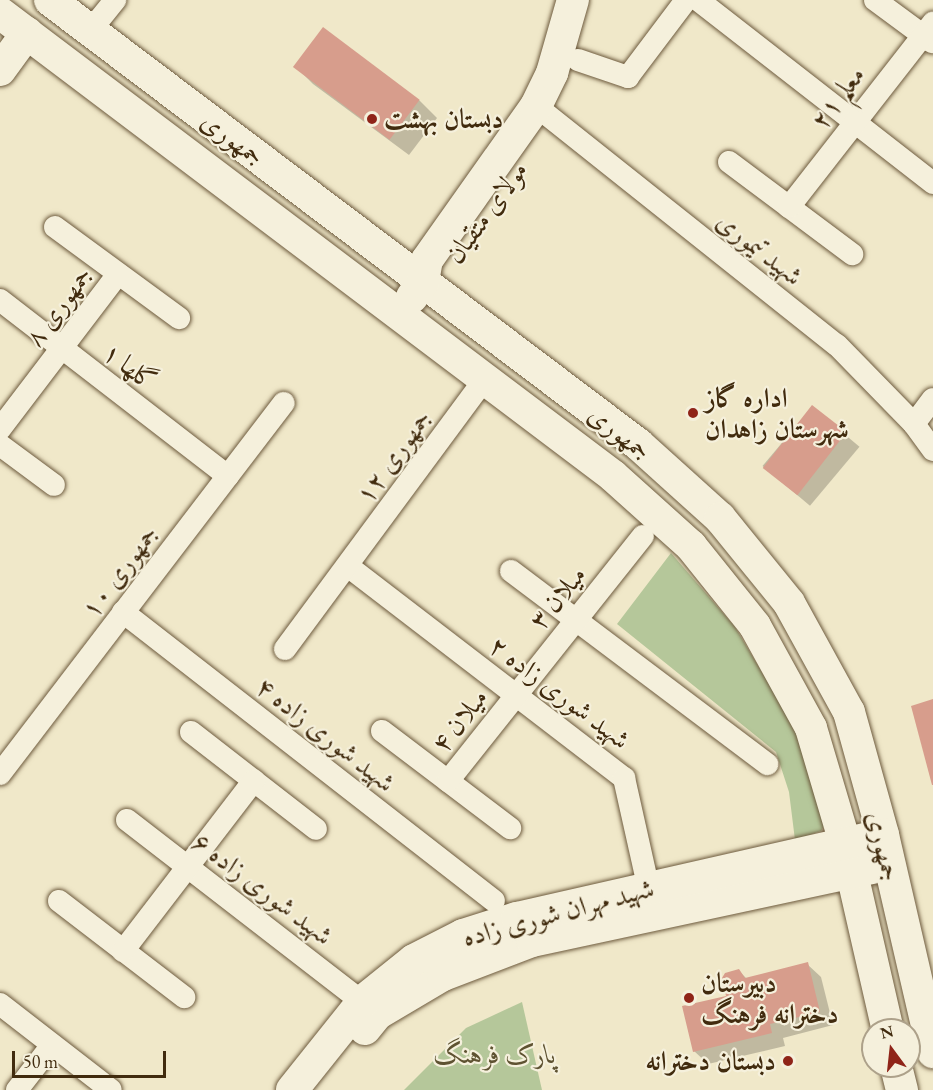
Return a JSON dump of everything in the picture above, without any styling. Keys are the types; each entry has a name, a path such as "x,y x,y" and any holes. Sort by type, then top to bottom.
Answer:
{"main road":[{"name":"جمهوری","path":"50,0 638,444 720,518 789,603 849,712 886,850 933,1052"},
{"name":"مولای متقیان","path":"544,113 573,0"},
{"name":"مولای متقیان","path":"423,282 440,277 578,60 593,0"},
{"name":"جمهوری","path":"0,13 613,476 691,546 755,626 811,728 849,857 885,1018"},
{"path":"0,70 27,33"},
{"path":"399,314 423,282"},
{"name":"شهید مهران شوری زاده","path":"292,1090 414,960 463,935 517,918 652,901 886,850"},
{"name":"شهید مهران شوری زاده","path":"316,1090 370,1007"}],"street":[{"path":"90,31 114,0"},
{"path":"578,60 628,77 686,0"},
{"path":"698,0 933,183"},
{"path":"875,0 929,33"},
{"name":"معلم ۲۱","path":"789,207 855,120 929,33"},
{"name":"شهید تیموری","path":"544,113 837,345 914,424 933,450"},
{"path":"729,162 852,254"},
{"path":"55,227 179,318"},
{"name":"جمهوری ۸","path":"0,429 118,274"},
{"name":"گلها ۱","path":"0,300 60,350 228,476"},
{"name":"جمهوری ۱۲","path":"285,649 349,567 485,379"},
{"path":"914,424 933,399"},
{"name":"جمهوری ۱۰","path":"0,774 284,403"},
{"path":"0,445 54,485"},
{"name":"میلان ۳","path":"516,695 643,536"},
{"name":"شهید شوری زاده ۲","path":"349,567 624,778 652,901"},
{"path":"511,571 767,764"},
{"name":"شهید شوری زاده ۴","path":"123,612 494,901"},
{"name":"میلان ۴","path":"448,781 516,695"},
{"path":"382,731 510,828"},
{"path":"191,732 316,829"},
{"path":"123,951 254,780"},
{"name":"شهید شوری زاده ۶","path":"127,820 370,1007"},
{"path":"59,901 184,997"},
{"path":"0,1004 111,1090"},
{"path":"17,1090 52,1045"}],"green space":[{"path":"671,553 735,627 791,721 808,763 824,826 821,831 795,840 789,792 776,752 617,624"},
{"name":"پارک فرهنگ","path":"522,1002 542,1090 404,1090 466,1028"}],"building":[{"path":"323,27 420,100 390,140 293,67"},
{"path":"812,405 847,432 797,495 763,468"},
{"path":"933,699 933,785 932,785 911,706"},
{"path":"808,962 820,1012 770,1024 772,1033 693,1052 682,1006 726,996 722,978 725,973 739,969 745,978"}],"place":[{"name":"دبستان بهشت","path":"372,119"},
{"name":"اداره گاز شهرستان زاهدان","path":"693,413"},
{"name":"دبیرستان دخترانه فرهنگ","path":"689,998"},
{"name":"دبستان دخترانه","path":"788,1061"}]}
